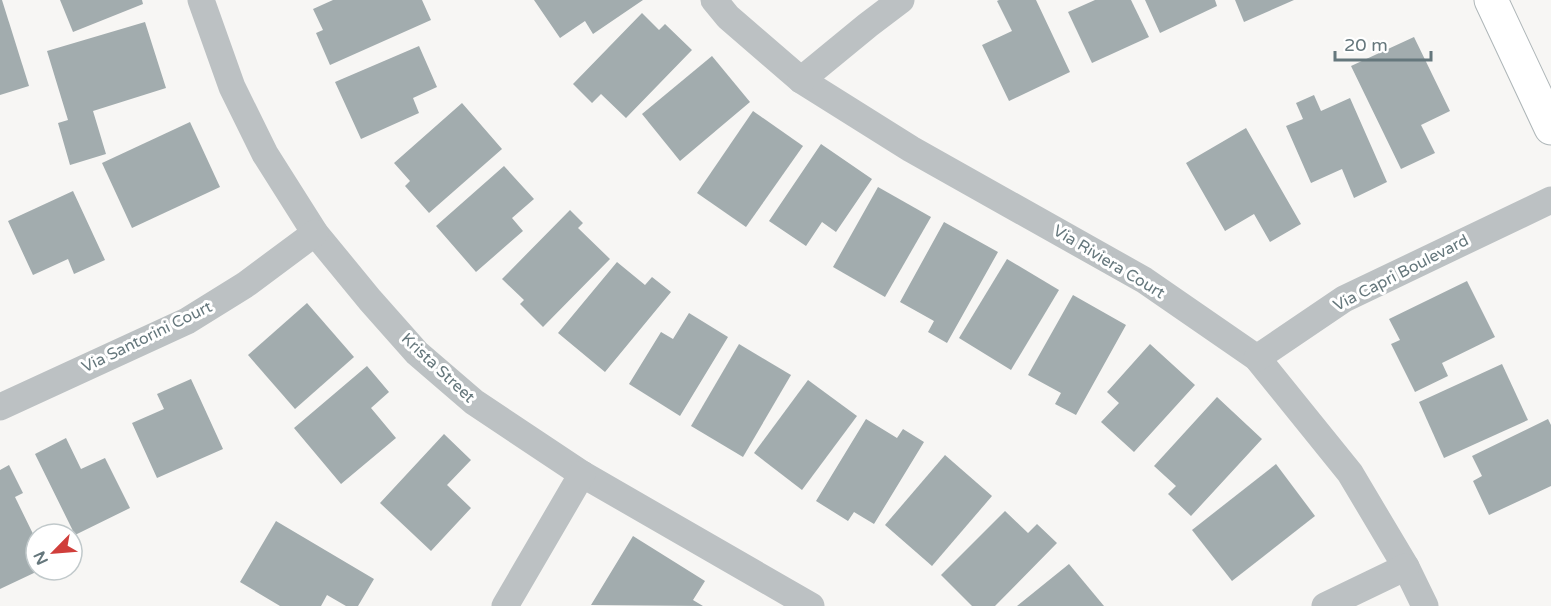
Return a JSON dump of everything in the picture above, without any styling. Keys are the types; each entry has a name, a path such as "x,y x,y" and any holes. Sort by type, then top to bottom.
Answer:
{"main road":[{"path":"1491,0 1551,128"}],"street":[{"name":"Krista Street","path":"201,0 237,96 265,154 315,233 417,353 474,402 582,474 811,606"},
{"name":"Via Riviera Court","path":"714,0 728,16 801,80 911,148 1144,280 1257,358 1350,473 1406,567 1425,606"},
{"path":"801,80 901,0"},
{"name":"Via Capri Boulevard","path":"1257,358 1344,299 1551,200"},
{"name":"Via Santorini Court","path":"0,407 187,321 245,285 315,233"},
{"path":"505,606 582,474"},
{"path":"1325,606 1406,567"}],"building":[{"path":"0,0 2,0 29,86 0,95"},
{"path":"60,0 142,0 143,4 73,32"},
{"path":"333,0 422,0 431,20 330,65 316,33 323,30 313,9"},
{"path":"534,0 643,0 593,34 585,21 560,38"},
{"path":"1036,0 1070,72 1009,101 982,45 1012,31 997,1"},
{"path":"1095,0 1131,0 1149,37 1092,63 1068,12"},
{"path":"1145,0 1215,0 1217,6 1160,33"},
{"path":"1235,0 1294,0 1244,22"},
{"path":"642,13 659,30 665,24 692,50 626,118 601,94 592,103 573,84"},
{"path":"145,22 166,88 93,111 106,154 70,165 58,123 68,120 47,51"},
{"path":"1414,37 1450,111 1421,125 1435,153 1401,169 1351,66"},
{"path":"419,46 437,87 413,98 419,113 361,139 335,82"},
{"path":"712,56 750,102 680,161 642,114"},
{"path":"1314,95 1321,111 1350,98 1387,182 1354,198 1342,169 1311,183 1286,126 1303,119 1296,103"},
{"path":"462,103 502,149 429,213 405,186 410,181 394,163"},
{"path":"753,111 803,146 746,227 697,193"},
{"path":"190,122 220,187 132,228 102,163"},
{"path":"1246,128 1301,224 1270,242 1254,214 1225,231 1186,163"},
{"path":"821,144 872,179 836,232 822,222 806,246 769,221"},
{"path":"504,166 534,199 512,218 523,231 476,272 436,226"},
{"path":"878,187 931,217 885,297 833,267"},
{"path":"73,191 105,260 74,274 68,259 33,275 8,221"},
{"path":"570,210 583,223 578,228 610,259 543,327 520,304 524,300 502,279"},
{"path":"944,222 998,252 947,343 928,332 934,321 900,302"},
{"path":"1007,259 1059,290 1011,370 959,338"},
{"path":"617,262 645,285 652,277 671,292 605,372 558,333"},
{"path":"1467,281 1495,337 1442,363 1448,376 1415,392 1391,344 1400,340 1389,319"},
{"path":"1073,295 1126,325 1076,415 1055,404 1061,393 1028,375"},
{"path":"307,303 354,357 295,409 248,355"},
{"path":"689,313 728,337 680,416 629,384 661,332 673,339"},
{"path":"739,344 791,375 743,457 691,426"},
{"path":"1150,344 1195,385 1134,452 1101,422 1119,403 1107,392"},
{"path":"1502,364 1528,420 1444,458 1419,402"},
{"path":"367,366 389,392 371,408 396,438 341,484 294,428"},
{"path":"191,379 223,449 157,478 132,423 164,409 157,394"},
{"path":"808,380 857,416 802,490 754,453"},
{"path":"1217,397 1262,439 1191,516 1168,494 1176,486 1154,466"},
{"path":"866,419 897,438 903,429 924,442 874,524 854,512 848,521 816,501"},
{"path":"1548,419 1551,425 1551,486 1489,515 1473,481 1482,476 1472,456"},
{"path":"444,434 471,460 447,485 471,508 431,551 380,503"},
{"path":"66,438 81,469 105,458 130,508 84,531 84,522 69,522 35,454"},
{"path":"945,455 992,496 932,566 885,525"},
{"path":"1276,464 1315,516 1232,581 1192,530"},
{"path":"9,465 23,493 15,497 27,522 24,522 24,578 0,589 0,470"},
{"path":"1005,511 1028,533 1037,524 1057,543 995,606 972,606 941,575"},
{"path":"276,521 374,579 358,606 346,606 327,595 321,606 280,606 240,582"},
{"path":"633,536 705,581 693,600 703,606 591,605"},
{"path":"1069,564 1104,606 1017,606"}]}
